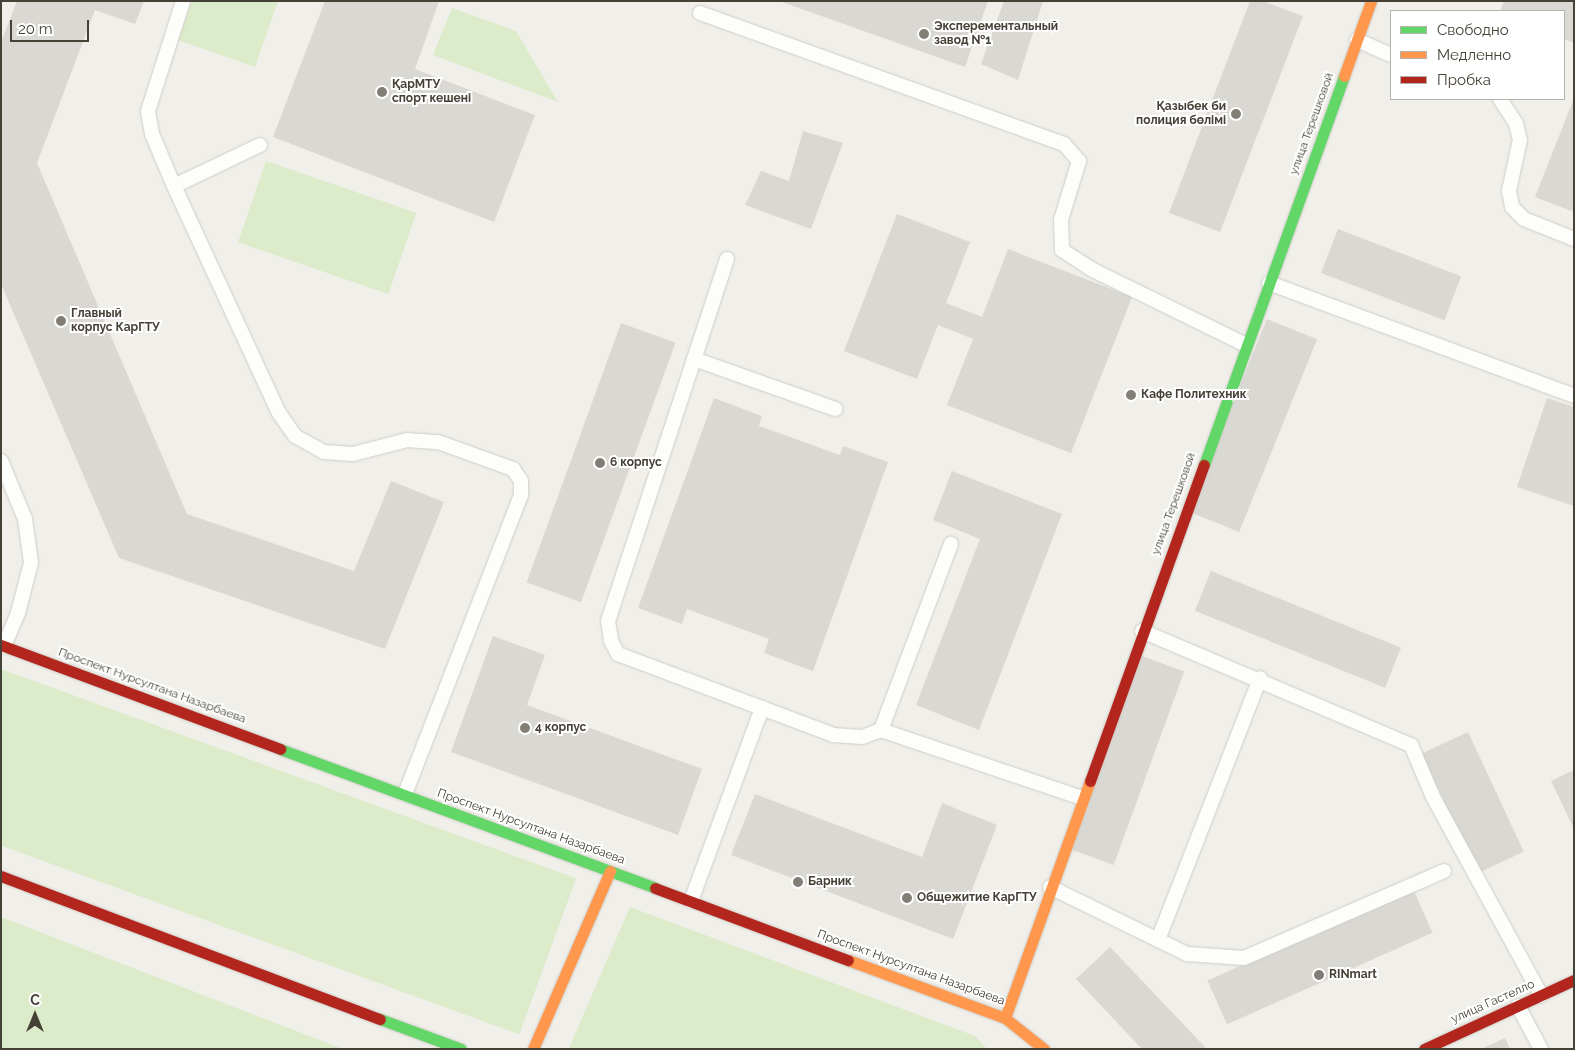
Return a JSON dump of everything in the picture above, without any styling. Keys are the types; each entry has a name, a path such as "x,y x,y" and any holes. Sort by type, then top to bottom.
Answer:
{"main road":[{"name":"улица Терешковой","path":"1005,1018 1142,631 1371,1"},
{"name":"Проспект Нурсултана Назарбаева","path":"2,645 1005,1018 1044,1049"},
{"path":"533,1049 610,871"},
{"path":"1,876 460,1049"},
{"name":"улица Гастелло","path":"1424,1049 1574,980"}],"lane":[{"path":"183,1 148,111 152,134 174,186 279,413 295,436 324,452 353,454 407,440 438,442 513,469 521,481 521,495 405,794"},
{"path":"700,13 1064,144 1079,161 1062,220 1062,250 1092,270 1246,345"},
{"path":"1357,40 1390,55"},
{"path":"1501,100 1516,124 1520,140 1510,191 1512,207 1524,219 1574,239"},
{"path":"174,186 260,145"},
{"path":"727,259 608,621 611,641 618,654 833,735 862,736 881,730 1082,798"},
{"path":"1269,283 1574,396"},
{"path":"694,359 835,409"},
{"path":"1,462 25,520 32,563 18,613 2,645"},
{"path":"881,730 951,544"},
{"path":"1142,631 1260,678 1411,745 1433,797 1541,995"},
{"path":"1158,940 1260,678"},
{"path":"691,901 762,708"},
{"path":"1050,887 1187,954 1244,958 1444,871"},
{"path":"1518,1006 1541,1049"}],"green space":[{"path":"192,1 278,1 255,67 178,40"},
{"path":"452,8 516,31 558,102 433,55"},
{"path":"266,161 416,213 388,294 238,242"},
{"path":"1,669 576,878 519,1034 1,846"},
{"path":"630,907 975,1036 987,1049 569,1048"},
{"path":"1,917 343,1049 1,1049"}],"building":[{"name":"Главный корпус КарГТУ","path":"17,1 144,1 135,24 95,10 37,163 187,514 354,571 391,481 444,502 385,649 119,558 1,284 1,42"},
{"name":"ҚарМТУ спорт кешені","path":"325,1 439,1 415,69 535,115 494,222 273,137"},
{"name":"Эксперементальный завод №1","path":"779,1 988,1 965,67"},
{"path":"1004,1 1043,1 1018,80 981,64"},
{"name":"Қазыбек би полиция бөлімі","path":"1250,1 1263,1 1303,16 1220,232 1169,213"},
{"path":"1504,1 1574,1 1574,43 1565,39 1565,10 1500,10"},
{"path":"1574,98 1574,212 1535,197"},
{"path":"803,131 843,143 811,229 745,205 761,171 789,181"},
{"path":"897,214 970,242 946,303 982,317 1008,249 1132,297 1071,453 947,405 973,339 938,325 917,379 844,351"},
{"path":"1338,229 1461,276 1444,320 1321,273"},
{"path":"1267,319 1317,339 1239,532 1189,512"},
{"name":"6 корпус","path":"621,323 676,343 581,602 527,582"},
{"path":"714,398 762,416 759,426 840,455 843,446 888,462 813,671 764,653 769,639 687,609 682,624 638,608"},
{"path":"1547,398 1574,407 1574,506 1517,487"},
{"path":"952,471 1062,514 979,730 916,705 980,539 933,520"},
{"path":"1211,571 1401,648 1385,688 1195,611"},
{"name":"4 корпус","path":"493,636 545,655 527,705 702,769 678,835 451,752"},
{"path":"1139,655 1184,671 1114,865 1069,849"},
{"path":"1468,732 1524,852 1478,873 1422,754"},
{"path":"1574,770 1574,829 1551,781"},
{"name":"Общежитие КарГТУ","path":"755,794 922,857 942,803 997,825 953,939 731,855"},
{"path":"1413,889 1433,933 1227,1024 1207,981"},
{"path":"1110,947 1205,1047 1203,1049 1142,1049 1076,979"},
{"path":"1505,1038 1510,1049 1481,1049"}],"traffic: fast":[{"path":"1204,465 1344,76"},
{"path":"280,749 655,888"},
{"path":"380,1019 461,1049"}],"traffic: slow":[{"path":"1344,76 1371,1"},
{"path":"1005,1018 1090,781"},
{"path":"533,1049 610,871"},
{"path":"848,960 1005,1018 1044,1049"}],"traffic: jam":[{"path":"1090,781 1204,465"},
{"path":"1,645 280,749"},
{"path":"1,876 380,1019"},
{"path":"655,888 848,960"},
{"path":"1424,1049 1574,980"}],"place":[{"name":"Эксперементальный завод №1","path":"924,34"},
{"name":"ҚарМТУ спорт кешені","path":"382,92"},
{"name":"Қазыбек би полиция бөлімі","path":"1236,114"},
{"name":"Главный корпус КарГТУ","path":"61,321"},
{"name":"Кафе Политехник","path":"1131,395"},
{"name":"6 корпус","path":"600,463"},
{"name":"4 корпус","path":"525,728"},
{"name":"Барник","path":"798,882"},
{"name":"Общежитие КарГТУ","path":"907,898"},
{"name":"RINmart","path":"1319,975"}]}
